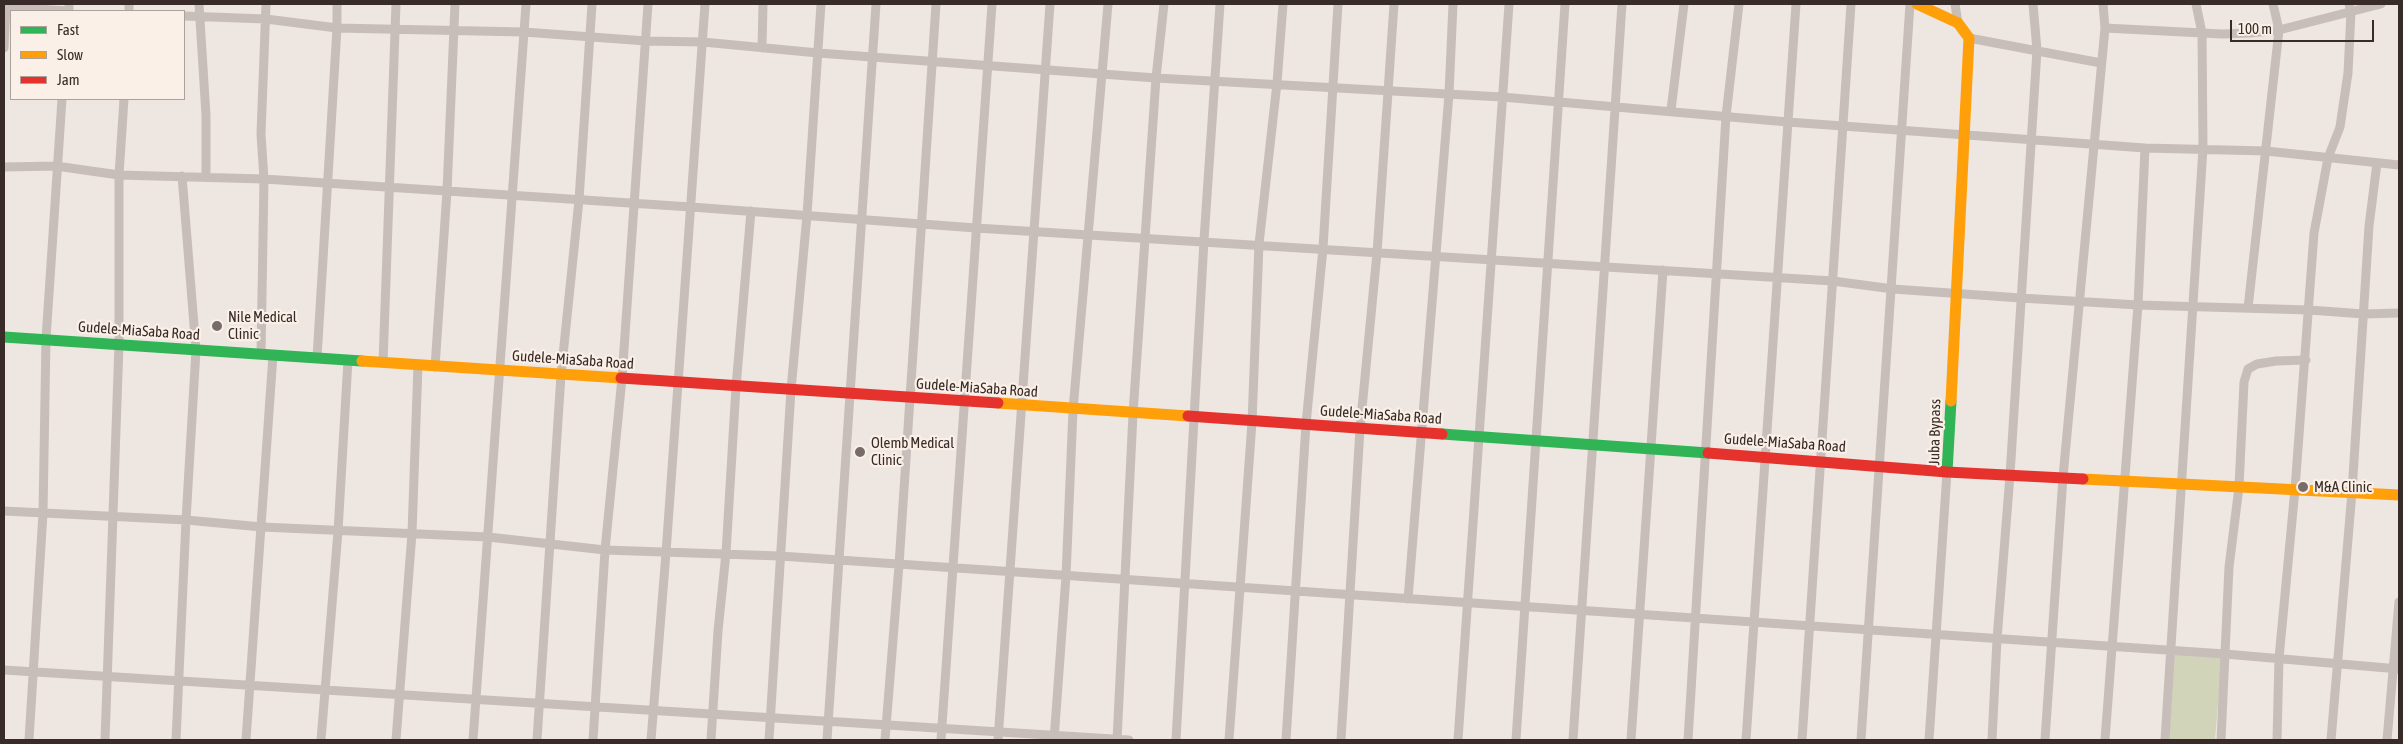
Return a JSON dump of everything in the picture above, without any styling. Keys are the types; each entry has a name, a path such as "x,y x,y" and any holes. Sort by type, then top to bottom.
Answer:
{"main road":[{"path":"1917,4 1958,23 1969,38"},
{"name":"Juba Bypass","path":"1969,38 1947,472 2399,495"},
{"name":"Gudele-MiaSaba Road","path":"4,337 1252,422 1306,424 1420,434 1881,465 1947,472"}],"street":[{"path":"199,4 206,115 206,176"},
{"path":"246,740 262,528 267,355 264,179 261,134 266,4"},
{"path":"317,358 337,4"},
{"path":"383,362 396,4"},
{"path":"434,367 447,191 455,4"},
{"path":"473,740 526,4"},
{"path":"537,740 561,375 579,200 592,4"},
{"path":"593,740 605,550 622,378 648,4"},
{"path":"651,740 705,4"},
{"path":"762,48 763,4"},
{"path":"769,740 791,390 807,215 821,4"},
{"path":"827,740 876,4"},
{"path":"884,740 899,565 908,398 936,4"},
{"path":"941,740 992,4"},
{"path":"998,736 1050,4"},
{"path":"1054,738 1066,576 1073,410 1108,4"},
{"path":"1117,740 1133,414 1156,78 1164,4"},
{"path":"1176,740 1204,240 1220,4"},
{"path":"1229,740 1252,422 1259,244 1278,83 1283,4"},
{"path":"1286,740 1306,424 1323,248 1338,4"},
{"path":"1341,740 1360,429 1378,253 1390,91 1394,4"},
{"path":"1408,599 1449,94 1453,4"},
{"path":"1458,740 1509,4"},
{"path":"1516,740 1560,102 1565,4"},
{"path":"1573,740 1622,4"},
{"path":"1671,110 1684,4"},
{"path":"1688,740 1726,116 1739,4"},
{"path":"1746,740 1796,4"},
{"path":"1802,740 1851,4"},
{"path":"1861,740 1893,290 1910,4"},
{"path":"1955,4 1958,23"},
{"path":"1992,740 1997,639 2010,475 2037,50 2033,4"},
{"path":"2045,740 2063,478 2105,28 2103,4"},
{"path":"2165,740 2203,148 2202,33 2196,4"},
{"path":"2248,308 2280,30 2273,4"},
{"path":"2105,28 2222,34 2280,30 2350,8 2380,4"},
{"path":"4,48 5,6 56,10"},
{"path":"2277,740 2279,658 2306,360 2314,233 2328,158 2340,127 2348,73 2350,8"},
{"path":"185,16 266,19 337,28 453,29 646,41 703,42 818,53 1156,78 1278,83 1502,97 1614,108 1671,110 1788,122 2031,140 2093,142 2145,148 2266,151 2399,165"},
{"path":"1969,38 2101,63"},
{"path":"29,740 43,513 46,340 56,166 62,100"},
{"path":"105,740 118,344 119,175 124,100"},
{"path":"2104,740 2138,305 2145,148"},
{"path":"2331,740 2352,492 2356,400 2364,314 2369,226 2377,163"},
{"path":"4,167 56,166 119,175 206,176 512,195 920,222 976,228 1204,240 1605,268 1833,281 1893,290 2021,298 2138,305 2309,310 2364,314 2399,313"},
{"path":"176,740 196,350 182,176"},
{"path":"711,740 718,631 726,553 736,387 751,211"},
{"path":"1631,740 1663,270"},
{"path":"320,740 338,531 348,360"},
{"path":"2221,740 2228,567 2239,486 2244,382 2248,369 2257,364 2276,360 2306,360"},
{"path":"396,740 412,533 418,365"},
{"path":"1929,740 1947,472"},
{"path":"4,511 186,520 262,528 488,537 605,550 780,556 2052,644 2170,650 2396,669"},
{"path":"2388,740 2396,669 2399,602"},
{"path":"4,670 941,728 998,736 1129,740"}],"green space":[{"path":"2175,653 2222,657 2215,740 2169,740"}],"traffic: fast":[{"path":"4,337 362,361"},
{"path":"1947,472 1951,401"},
{"path":"1442,434 1708,453"}],"traffic: slow":[{"path":"1917,4 1958,23 1969,38 1951,401"},
{"path":"362,361 621,378"},
{"path":"998,403 1188,416"},
{"path":"2083,479 2399,495"}],"traffic: jam":[{"path":"621,378 998,403"},
{"path":"1188,416 1442,434"},
{"path":"1708,453 1947,472 2083,479"}],"place":[{"name":"Nile Medical Clinic","path":"217,326"},
{"name":"Olemb Medical Clinic","path":"860,452"},
{"name":"M&A Clinic","path":"2303,487"}]}
